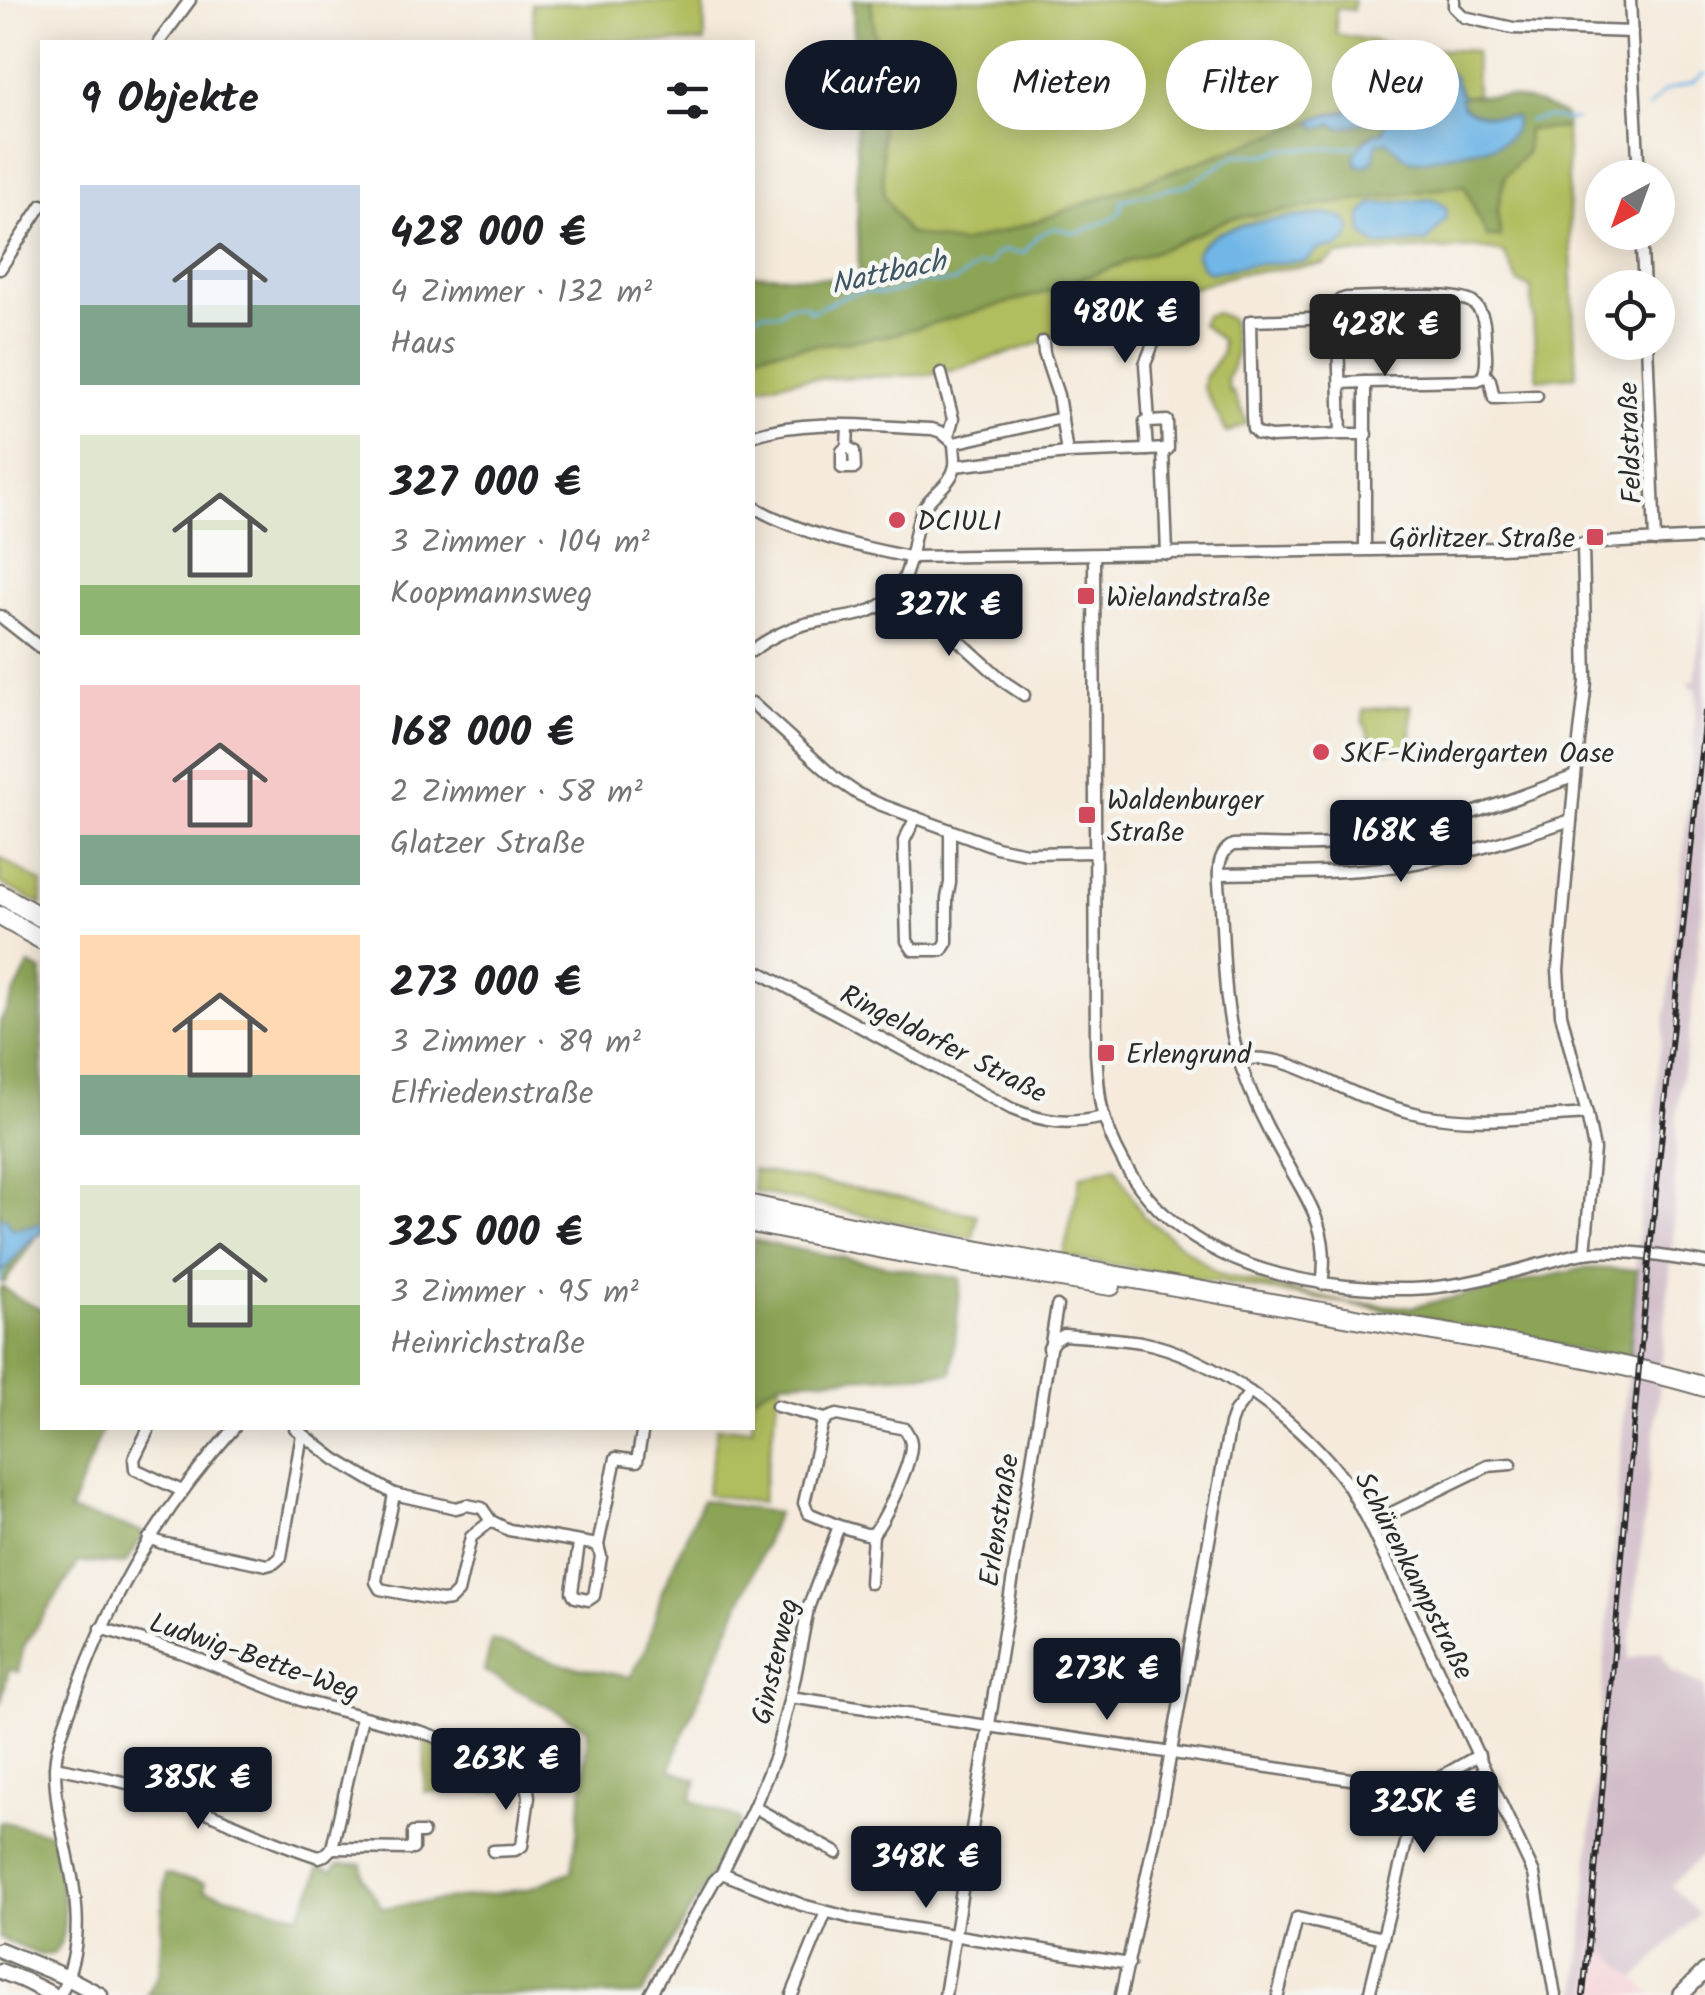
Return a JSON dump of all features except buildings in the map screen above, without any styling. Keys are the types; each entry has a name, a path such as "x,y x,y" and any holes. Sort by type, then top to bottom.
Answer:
{"highway":[{"path":"0,894 40,917"},
{"path":"0,916 40,939"},
{"path":"755,1205 818,1228 1504,1354 1705,1400"},
{"path":"755,1223 818,1228 1152,1282 1503,1343 1705,1388"}],"main road":[{"path":"0,1950 100,1995"},
{"path":"1681,1995 1705,1971"},
{"path":"0,1972 57,1995"}],"street":[{"path":"160,40 190,0"},
{"path":"1454,0 1454,7 1464,16 1513,28 1632,32"},
{"path":"1630,0 1638,160"},
{"path":"0,268 40,208"},
{"path":"1341,434 1337,305 1346,298 1460,297 1474,304 1482,314 1485,374 1494,398 1537,396"},
{"path":"1338,318 1250,321 1253,429 1271,438 1366,434"},
{"path":"1149,422 1145,364 1163,319"},
{"path":"1043,342 1058,395 1067,453"},
{"name":"Feldstraße","path":"1648,360 1656,541"},
{"path":"755,649 810,622 872,611 900,588 916,542 922,509 951,477 955,466 953,419 941,372"},
{"path":"1340,382 1477,380 1485,374"},
{"path":"1365,382 1366,549"},
{"path":"755,435 789,427 848,426 932,429 951,439 1062,418"},
{"path":"955,466 1067,453 1146,450 1163,449 1168,449 1166,421 1145,422 1146,450"},
{"path":"848,426 848,447"},
{"path":"1163,449 1167,554"},
{"path":"755,510 848,544 909,558 1705,538"},
{"path":"1583,544 1586,684 1558,970 1561,1014 1594,1149 1585,1253"},
{"path":"1094,556 1096,1053 1104,1118 1121,1158 1145,1195 1205,1246 1278,1276 1322,1284 1372,1289 1431,1288 1473,1282 1585,1253 1639,1254 1705,1263"},
{"path":"900,588 1024,695"},
{"path":"0,616 40,646"},
{"path":"755,706 858,794 996,847 1026,852 1095,852"},
{"path":"1322,1284 1326,1261 1316,1216 1256,1106 1239,1060 1229,1014 1221,854 1233,844 1340,844 1428,827 1575,776"},
{"path":"916,817 904,841 907,941 913,950 942,950 947,942 950,830"},
{"path":"1219,874 1396,866 1456,854 1570,820"},
{"name":"Ringeldorfer Straße","path":"755,970 1040,1120 1076,1123 1104,1118"},
{"path":"1239,1060 1259,1056 1313,1073 1363,1097 1424,1115 1487,1120 1587,1114"},
{"name":"Erlenstraße","path":"944,1995 1057,1306"},
{"name":"Schürenkampstraße","path":"1049,1348 1064,1335 1142,1342 1210,1368 1276,1412 1324,1456 1348,1486 1534,1874 1555,1995"},
{"path":"1121,1995 1230,1424 1250,1392"},
{"path":"777,1406 825,1419 837,1414 901,1427 910,1437 910,1450 898,1485 873,1534 870,1582"},
{"path":"825,1419 804,1506 808,1514 873,1534"},
{"path":"147,1430 134,1459 135,1468 182,1491"},
{"path":"57,1995 68,1978 75,1955 78,1910 60,1818 55,1767 68,1715 101,1628 136,1559 182,1491 232,1430"},
{"path":"579,1544 572,1592 575,1598 588,1600 594,1596 601,1556 598,1545 616,1458 637,1461 643,1430"},
{"path":"149,1538 267,1565 278,1561 298,1431 356,1473 394,1494 456,1508 467,1504 482,1508 492,1521 508,1530 598,1545"},
{"path":"1369,1524 1488,1466 1511,1464"},
{"path":"394,1494 376,1582 380,1589 450,1600 458,1592 472,1537 492,1521"},
{"name":"Ginsterweg","path":"650,1995 722,1873 775,1756 808,1608 839,1526"},
{"name":"Ludwig-Bette-Weg","path":"101,1628 183,1653 303,1701 422,1732 495,1759 526,1781 529,1797 522,1846 493,1851"},
{"path":"790,1697 1419,1789 1478,1755"},
{"path":"331,1850 362,1718"},
{"path":"55,1767 108,1777 161,1794 258,1836 319,1857 331,1850 413,1849 413,1834 423,1833"},
{"path":"1370,1995 1419,1789"},
{"path":"754,1807 836,1853"},
{"path":"722,1873 826,1912 1129,1964"},
{"path":"792,1995 826,1912"},
{"path":"1278,1995 1297,1918 1383,1938"}],"shaded area":[{"path":"1705,599 1705,884 1677,1113 1673,1238 1628,1659 1661,1651 1670,1670 1705,1687 1705,1852 1671,1886 1698,1914 1636,1979 1594,1940 1591,1995 1578,1995 1640,1211 1653,1154 1659,1059 1691,779 1697,689 1690,687 1690,680 1695,680"},
{"path":"1594,1939 1636,1979 1652,1995 1590,1995"}],"green space":[{"path":"853,0 871,0 875,40 854,40"},
{"path":"871,0 1354,0 1353,10 1336,8 1336,34 1369,40 1332,40 1332,114 1312,120 1312,40 1166,40 1166,130 1291,130 1032,223 960,244 907,233 884,196 881,130 957,130 957,40 875,40"},
{"path":"704,1 705,40 535,40 532,4"},
{"path":"1459,50 1475,51 1476,95 1462,96"},
{"path":"1462,96 1528,100 1565,116 1566,128 1528,130 1526,153 1505,176 1497,212 1501,237 1487,237 1464,185 1228,219 1172,245 1043,293 887,336 755,353 755,274 859,280 856,130 881,130 884,196 907,233 960,244 1032,223 1286,130 1312,130 1313,120 1316,127 1332,125 1332,130 1384,130 1366,137 1357,148 1373,160 1377,143 1386,140 1392,144 1516,117 1475,113 1462,106"},
{"path":"1566,128 1576,376 1537,379 1531,288 1519,283 1504,253 1439,248 1337,255 1324,264 1237,274 955,370 928,375 803,379 755,387 755,353 887,336 1043,293 1172,245 1228,219 1465,185 1477,216 1500,237 1497,212 1505,176 1526,153 1528,130"},
{"path":"1216,313 1231,319 1236,355 1227,380 1247,423 1227,433 1203,387 1205,377 1222,353 1221,340 1201,324 1205,316"},
{"path":"1411,705 1411,749 1376,752 1363,721 1364,710"},
{"path":"0,858 40,882 40,904 0,883"},
{"path":"29,965 40,970 40,1234 4,1283 0,1281 0,1022"},
{"path":"1115,1166 1143,1216 1219,1274 1346,1303 1063,1257 1081,1176"},
{"path":"755,1171 977,1215 973,1239 755,1191"},
{"path":"755,1240 961,1279 952,1373 781,1381 755,1395"},
{"path":"1585,1268 1637,1270 1629,1361 1346,1303 1412,1307"},
{"path":"0,1288 40,1309 40,1430 102,1430 70,1511 144,1535 125,1564 79,1562 24,1646 18,1672 9,1669 0,1706"},
{"path":"781,1381 761,1503 706,1494 717,1430 755,1430 755,1395"},
{"path":"702,1500 777,1513 671,1770 698,1780 691,1800 740,1822 642,1995 147,1995 159,1973 165,1874 205,1883 204,1890 299,1915 319,1866 332,1871 338,1864 362,1864 363,1878 382,1908 528,1889 572,1871 588,1729 484,1671 492,1640 565,1665 630,1677 647,1647 662,1591"},
{"path":"425,1740 490,1765 499,1791 425,1792"},
{"path":"0,1821 52,1834 64,1914 60,1944 53,1954 40,1955 0,1939"}],"water":[{"path":"1459,89 1462,106 1468,110 1516,117 1508,138 1495,146 1419,161 1403,156 1386,141 1377,143 1373,160 1367,166 1357,165 1354,156 1374,134 1384,130 1459,130"},
{"path":"1332,115 1332,123 1319,128 1313,124 1313,120"},
{"path":"1434,199 1446,208 1445,220 1427,242 1376,246 1363,234 1361,216 1371,204"},
{"path":"1325,214 1342,217 1352,231 1338,248 1319,249 1306,261 1249,265 1210,273 1196,254 1204,243 1234,227"},
{"path":"5,1217 13,1229 40,1224 40,1234 4,1271 0,1266 0,1218"}],"waterway":[{"name":"Nattbach","path":"1648,109 1664,91 1693,82 1705,73"},
{"name":"Nattbach","path":"1528,121 1548,117 1576,119"},
{"name":"Nattbach","path":"755,316 763,312 778,314 789,305 806,305 810,312 865,291 882,294 925,281 954,282 979,265 989,265 996,254 1007,250 1025,252 1036,237 1053,228 1077,233 1112,219 1120,213 1122,200 1190,184 1236,155 1360,145"},
{"path":"0,1280 3,1271"}],"railway":[{"path":"1583,1995 1652,1227 1705,713"}],"place":[{"name":"DC1ULI","path":"897,520"},
{"name":"Görlitzer Straße","path":"1595,537"},
{"name":"Wielandstraße","path":"1086,596"},
{"name":"SKF-Kindergarten Oase","path":"1321,752"},
{"name":"Waldenburger Straße","path":"1087,815"},
{"name":"Erlengrund","path":"1106,1053"}]}
